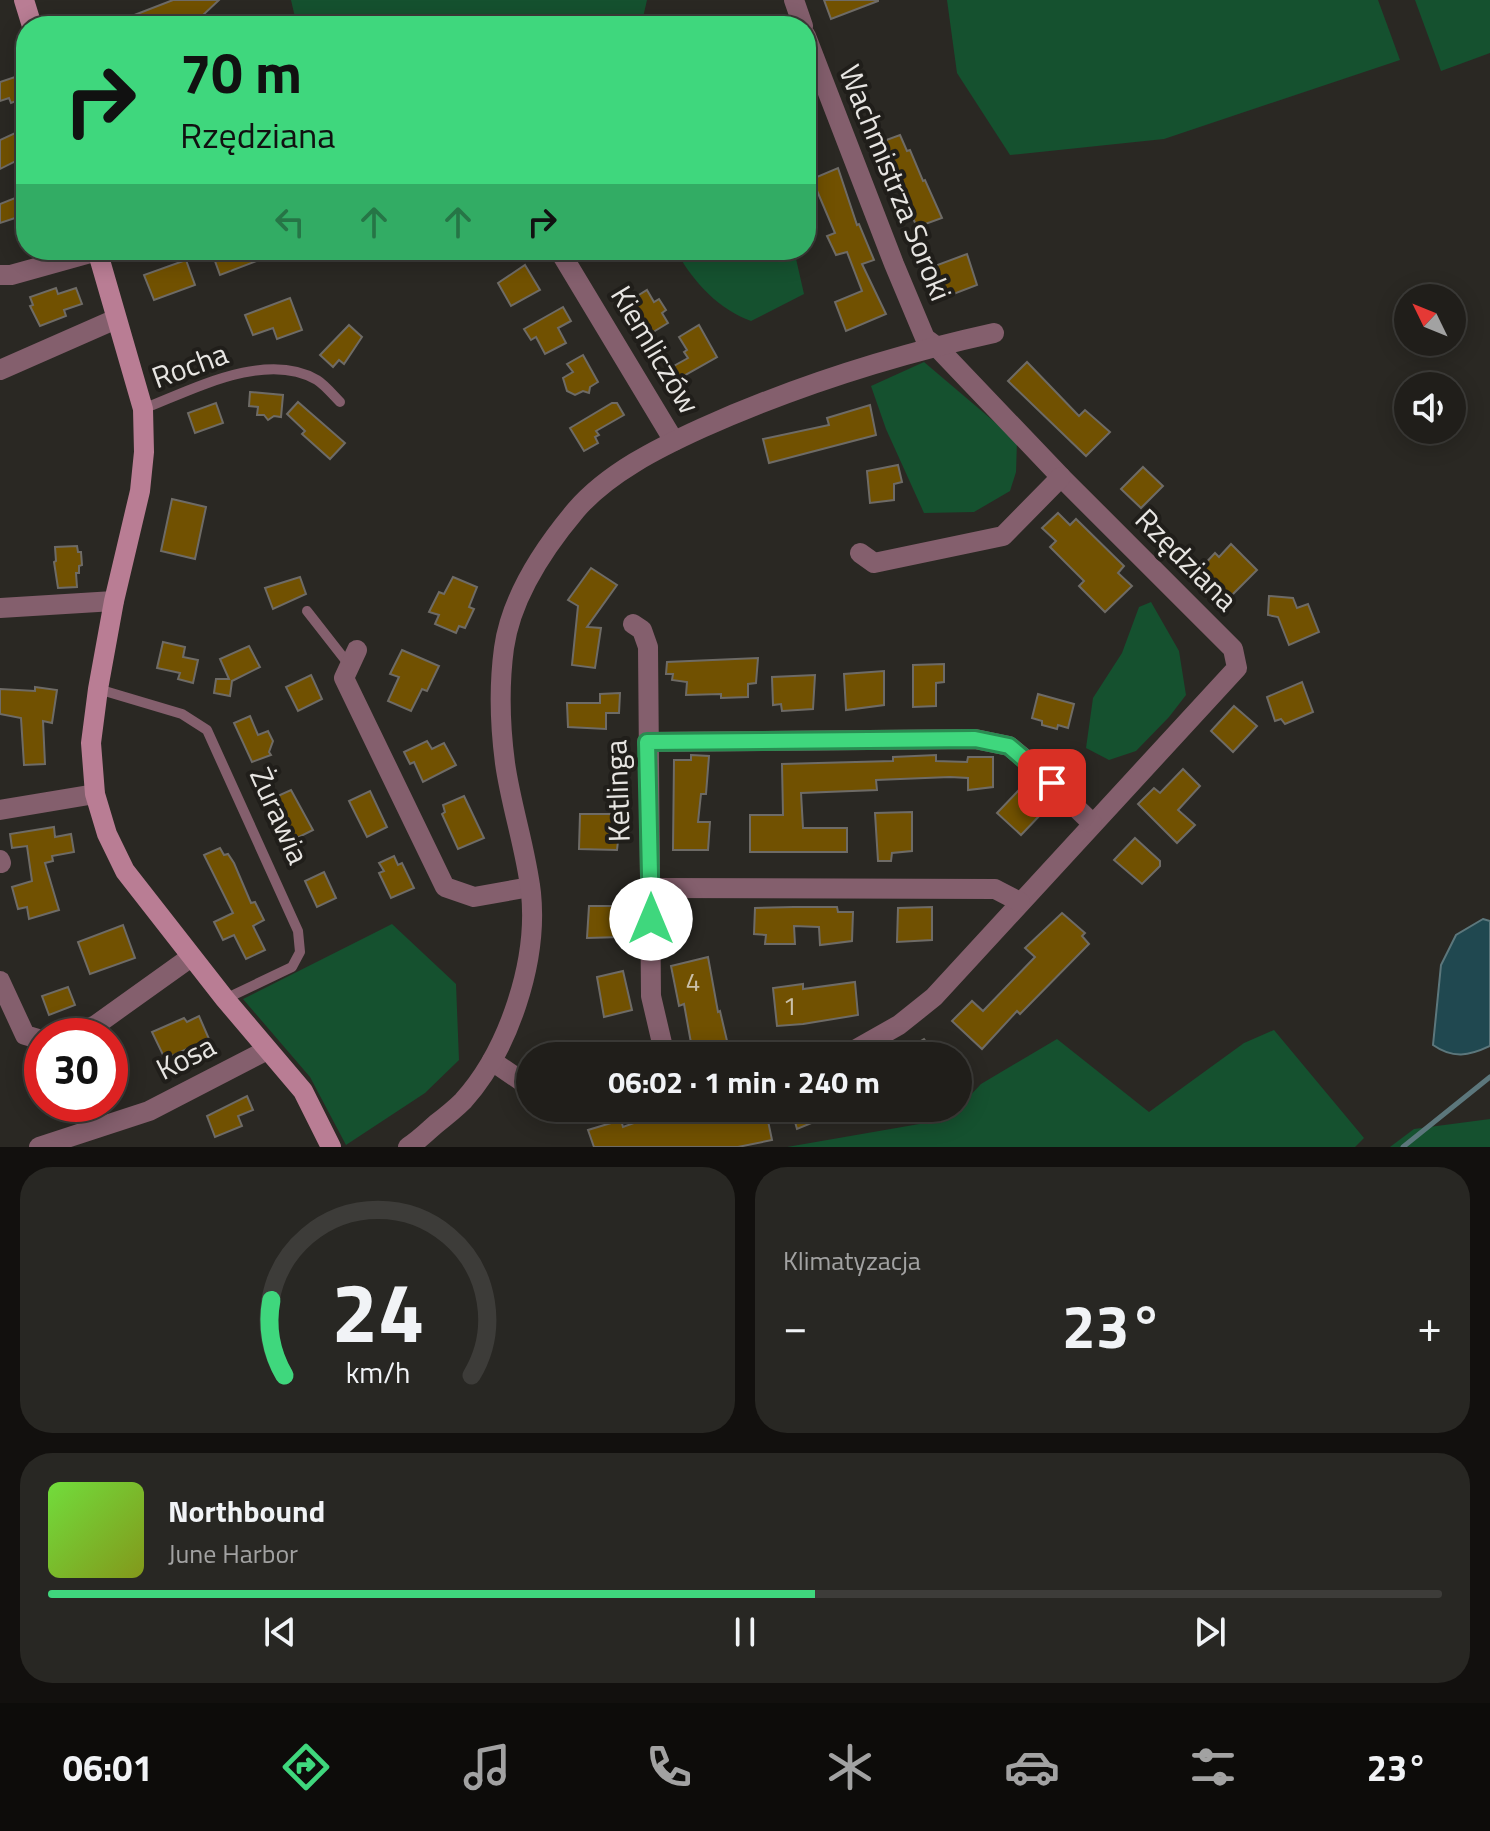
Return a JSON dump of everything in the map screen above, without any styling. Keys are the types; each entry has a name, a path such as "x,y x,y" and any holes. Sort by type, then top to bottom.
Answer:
{"street":[{"name":"Wachmistrza Soroki","path":"816,62 925,338 936,346"},
{"path":"0,275 11,275 65,260"},
{"path":"100,260 143,409 144,452 140,491 114,601 98,689 91,743 95,794 107,834 125,871 191,957 303,1091 331,1147"},
{"name":"Kiemliczów","path":"565,260 674,441"},
{"path":"0,370 116,319"},
{"path":"408,1147 463,1101 492,1061 525,977 531,945 530,887 505,762 501,709 504,646 518,599 541,557 577,509 633,464 674,441 791,390 936,346 994,333"},
{"name":"Rzędziana","path":"869,1042 899,1025 934,997 1237,668 1233,649 1061,477 936,346"},
{"path":"860,553 874,563 1003,536 1061,477"},
{"path":"0,608 114,601"},
{"name":"Ketlinga","path":"633,624 642,630 648,647 651,996 662,1042"},
{"path":"350,665 445,887 474,897 530,887"},
{"path":"647,742 975,739 1009,746 1092,823"},
{"path":"0,810 95,794"},
{"path":"651,888 995,889 1020,902"},
{"path":"106,1018 191,957"},
{"path":"0,981 24,1033"},
{"name":"Kosa","path":"39,1147 149,1111 267,1050"},
{"path":"492,1061 516,1077"}],"lane":[{"name":"Rocha","path":"143,409 244,370 290,371 318,380 340,402"},
{"path":"307,611 350,665"},
{"name":"Żurawia","path":"98,689 182,714 207,730 298,931 300,952 292,967 225,999"}],"green space":[{"path":"291,0 647,0 643,16 295,16"},
{"path":"947,0 1378,0 1400,60 1164,139 1010,155 957,73"},
{"path":"1415,0 1490,0 1490,53 1441,71"},
{"path":"682,260 796,260 804,294 751,321 717,302"},
{"path":"924,362 1017,441 1016,472 1010,491 974,512 924,513 886,429 871,386"},
{"path":"1151,602 1179,651 1186,695 1136,751 1109,760 1086,748 1093,698 1122,653 1139,607"},
{"path":"392,924 456,984 459,1060 425,1093 346,1145 310,1077 243,999"},
{"path":"1274,1030 1364,1138 1355,1147 787,1147 931,1122 972,1122 972,1094 981,1084 1057,1039 1149,1112 1244,1043"},
{"path":"1490,1119 1490,1147 1390,1147 1414,1129"}],"water":[{"path":"1483,919 1490,921 1490,1046 1468,1054 1454,1054 1433,1045 1441,965 1456,935"}],"building":[{"path":"173,0 219,0 202,16 132,16"},
{"path":"824,0 878,0 878,1 831,19"},
{"path":"16,77 16,101 11,103 9,98 0,101 0,82"},
{"path":"16,133 16,161 0,169 0,140"},
{"path":"900,135 942,218 917,227 878,143"},
{"path":"838,168 857,225 874,260 862,264 886,314 846,331 835,302 862,291 847,252 836,255 827,236 835,233 816,188 816,177"},
{"path":"15,198 16,218 0,223 0,204"},
{"path":"967,254 977,285 943,298 932,267"},
{"path":"186,260 195,285 154,300 144,275"},
{"path":"215,260 259,260 220,275"},
{"path":"525,265 540,290 511,306 498,283"},
{"path":"56,288 58,294 76,288 82,304 64,310 66,316 40,326 30,306 33,305 30,297"},
{"path":"647,290 654,302 659,299 666,310 662,313 668,323 645,337 629,301"},
{"path":"290,298 302,330 277,339 273,328 253,335 245,315"},
{"path":"563,307 571,321 558,328 566,343 545,354 536,337 531,340 524,329"},
{"path":"349,325 362,337 344,364 339,360 333,367 320,355"},
{"path":"699,325 717,357 671,383 665,371 688,358 679,337"},
{"path":"583,355 598,382 590,387 589,393 583,391 575,395 567,391 563,378 573,372 567,364"},
{"path":"1027,362 1079,416 1085,410 1110,432 1086,456 1008,381"},
{"path":"250,392 283,395 281,417 274,416 268,420 264,415 257,415 258,407 249,406"},
{"path":"298,402 345,443 330,459 302,434 305,431 287,414"},
{"path":"216,403 223,423 195,433 188,413"},
{"path":"617,403 624,415 596,431 598,443 584,451 570,428"},
{"path":"870,405 876,435 769,463 763,439 829,425 827,418"},
{"path":"898,465 902,482 894,484 894,500 870,503 867,471"},
{"path":"1143,467 1163,486 1141,508 1121,489"},
{"path":"172,499 206,507 195,559 161,551"},
{"path":"1058,513 1070,525 1076,519 1124,566 1118,573 1132,586 1105,612 1079,586 1084,581 1050,547 1056,541 1042,528"},
{"path":"1231,544 1257,570 1229,598 1199,570 1215,553 1219,557"},
{"path":"77,546 82,565 76,573 77,587 58,588 55,547"},
{"path":"591,568 617,585 587,627 601,628 595,668 572,665 578,606 568,600"},
{"path":"300,577 306,594 273,609 265,588"},
{"path":"453,577 477,587 469,607 474,609 465,628 459,626 456,633 435,624 439,615 429,612 439,592 444,594"},
{"path":"1269,596 1293,598 1297,608 1308,604 1319,632 1289,645 1278,617 1268,615"},
{"path":"163,642 185,647 183,657 198,660 193,683 178,679 180,673 157,668"},
{"path":"249,646 260,667 232,681 230,696 214,693 216,679 229,679 220,659"},
{"path":"402,650 439,666 427,691 422,689 411,711 388,701 399,677 390,674"},
{"path":"758,658 756,683 748,684 748,697 686,695 687,682 672,680 673,674 666,674 667,662"},
{"path":"944,664 944,682 936,683 936,706 913,707 913,665"},
{"path":"884,671 884,705 846,710 844,674"},
{"path":"311,675 322,699 298,711 286,687"},
{"path":"815,675 813,709 782,711 781,704 773,705 772,677"},
{"path":"1302,682 1313,712 1285,724 1281,719 1275,721 1267,697"},
{"path":"35,687 57,690 52,723 43,721 45,764 24,765 21,718 0,714 0,689 35,691"},
{"path":"620,693 619,713 606,713 606,729 568,727 567,703 600,703 600,694"},
{"path":"1038,694 1074,704 1068,728 1042,725 1042,721 1032,718"},
{"path":"1234,706 1257,726 1233,752 1211,731"},
{"path":"250,716 258,735 268,731 273,741 269,752 271,755 252,762 234,723"},
{"path":"427,741 432,749 444,743 456,765 423,782 414,762 410,764 404,752"},
{"path":"691,755 709,756 706,794 701,794 698,822 710,822 708,850 673,850 674,760 691,760"},
{"path":"936,755 936,761 967,762 968,757 993,757 993,787 968,790 968,778 950,777 876,780 877,790 801,793 803,828 847,828 847,852 750,852 750,815 783,815 782,764 893,761 893,757"},
{"path":"1183,769 1200,786 1178,810 1195,825 1177,843 1138,804 1154,788 1160,793"},
{"path":"1031,787 1047,801 1038,810 1042,813 1021,835 997,813 1018,791 1022,795"},
{"path":"291,790 313,830 289,842 271,799"},
{"path":"370,791 387,827 367,837 349,801"},
{"path":"464,796 484,838 458,849 442,814 445,812 443,805"},
{"path":"912,812 912,851 892,853 891,861 878,861 875,813"},
{"path":"580,814 621,814 617,850 579,849"},
{"path":"54,827 55,837 71,834 74,852 52,856 53,861 45,863 59,910 29,919 27,907 18,909 12,887 32,881 27,846 12,848 10,834"},
{"path":"1135,838 1160,861 1160,866 1142,884 1114,860"},
{"path":"220,848 234,863 251,903 255,902 264,920 253,926 265,950 246,959 234,935 223,940 214,922 233,913 204,855"},
{"path":"394,856 398,865 402,863 414,888 391,898 379,873 384,871 379,863"},
{"path":"324,872 336,898 317,907 305,881"},
{"path":"589,906 621,906 621,937 587,938"},
{"path":"837,907 838,912 853,912 852,941 820,945 819,927 794,926 795,944 765,944 766,935 754,934 755,908"},
{"path":"932,907 932,940 897,942 898,908"},
{"path":"1062,913 1085,933 1082,936 1089,944 1020,1014 1017,1011 982,1049 952,1021 972,1001 983,1011 1035,957 1025,948"},
{"path":"123,925 135,958 90,974 78,942"},
{"path":"708,957 718,1012 727,1042 691,1042 684,1004 679,1006 671,966"},
{"path":"623,971 632,1010 604,1017 597,977"},
{"path":"855,982 858,1015 777,1026 773,988 803,984 803,989"},
{"path":"68,987 75,1005 49,1015 42,996"},
{"path":"199,1016 209,1039 165,1059 152,1032 184,1018 187,1022"},
{"path":"247,1096 253,1110 238,1116 242,1126 215,1137 207,1116"},
{"path":"614,1122 622,1122 623,1127 637,1122 768,1122 772,1140 738,1147 594,1147 588,1130"},
{"path":"795,1122 814,1122 797,1129"}],"waterway":[{"path":"1403,1147 1490,1077"}],"route":[{"path":"651,919 647,742 975,739 1009,746 1052,783"}]}
